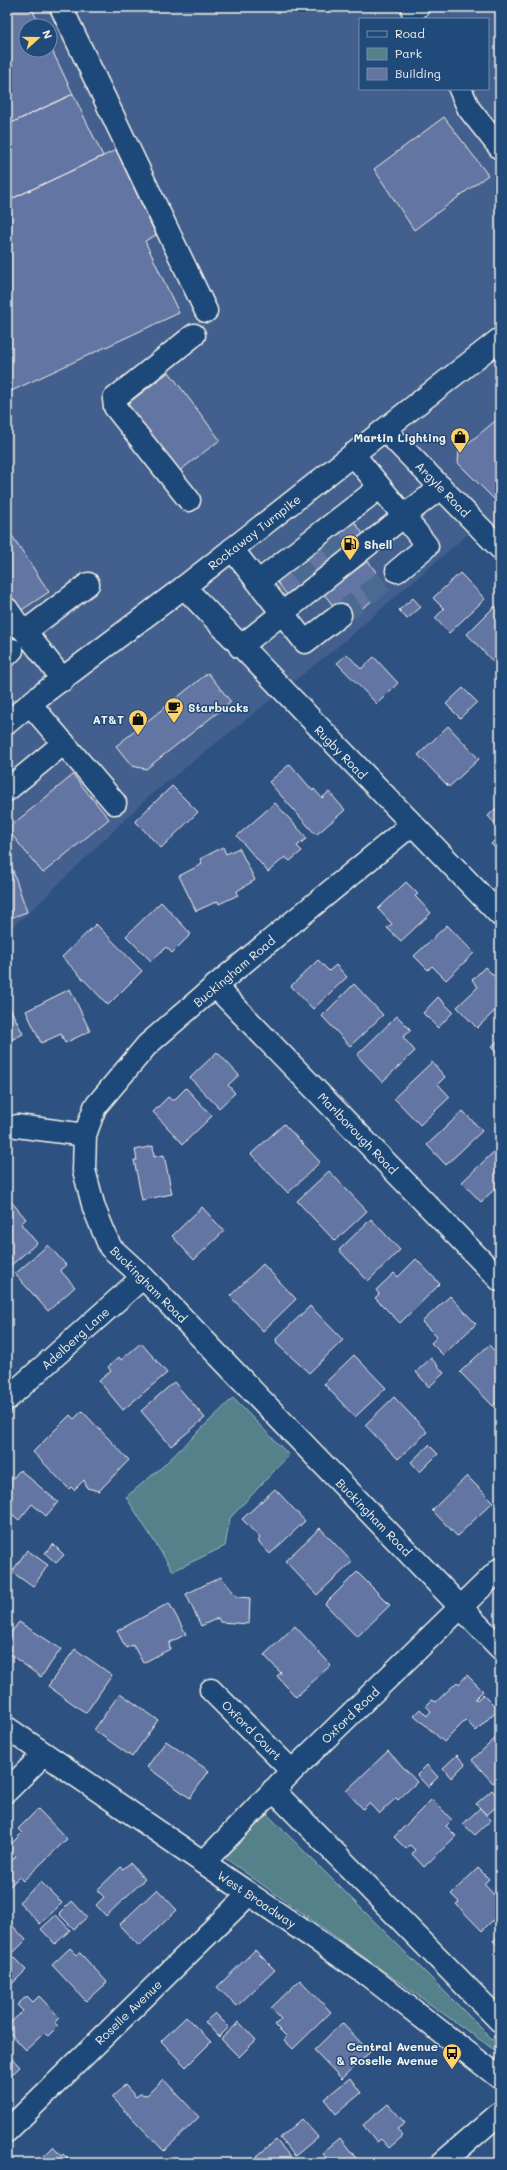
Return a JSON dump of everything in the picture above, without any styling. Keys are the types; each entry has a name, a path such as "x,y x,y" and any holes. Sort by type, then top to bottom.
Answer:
{"street":[{"path":"61,7 206,311"},
{"path":"460,90 469,109 500,148"},
{"path":"189,500 115,407 114,399 194,335"},
{"name":"Rockaway Turnpike","path":"7,723 184,587 500,339"},
{"name":"Argyle Road","path":"385,430 500,548"},
{"path":"353,454 428,546 397,571"},
{"path":"240,647 282,613 312,585 404,516 441,486"},
{"path":"258,582 293,560 380,487"},
{"path":"232,549 305,642 340,615"},
{"path":"24,630 30,628 88,584"},
{"name":"Rugby Road","path":"184,587 411,825 500,915"},
{"path":"7,609 63,680"},
{"path":"30,704 115,803"},
{"path":"7,790 64,743"},
{"name":"Buckingham Road","path":"411,825 147,1045 94,1107 85,1135 84,1170 94,1208 110,1247 143,1277 500,1648"},
{"name":"Marlborough Road","path":"216,986 500,1280"},
{"path":"17,1126 85,1135"},
{"name":"Adelberg Lane","path":"7,1399 143,1277"},
{"name":"Oxford Road","path":"203,1863 292,1771 500,1569"},
{"name":"Oxford Court","path":"212,1690 292,1771"},
{"name":"West Broadway","path":"7,1728 370,1976 500,2078"},
{"path":"7,1791 44,1754"},
{"path":"273,1790 500,2021"},
{"name":"Roselle Avenue","path":"7,2131 249,1894"},
{"path":"442,2163 500,2113"}],"shaded area":[{"path":"7,7 500,7 500,527 495,531 483,521 336,648 147,798 33,909 7,931"}],"green space":[{"path":"233,1398 289,1455 230,1518 225,1546 173,1571 126,1497 162,1467"},
{"path":"267,1814 500,2047 500,2054 225,1858"}],"building":[{"path":"7,7 31,7 36,18 18,18 18,58 56,58 73,94 7,125"},
{"path":"73,94 103,156 7,201 7,125"},
{"path":"444,117 488,175 414,230 374,169"},
{"path":"116,150 156,235 145,241 179,313 7,393 7,201"},
{"path":"169,372 220,440 174,475 122,408"},
{"path":"500,417 500,505 458,463 459,451"},
{"path":"352,519 367,539 290,599 275,579"},
{"path":"7,528 49,592 17,613 7,598"},
{"path":"368,561 388,589 345,621 324,594"},
{"path":"460,573 485,599 449,633 435,618 444,609 433,598"},
{"path":"413,598 421,607 407,619 399,610"},
{"path":"495,606 500,611 500,663 497,666 467,634"},
{"path":"347,654 361,669 374,657 398,683 377,704 337,663"},
{"name":"Starbucks","path":"208,673 231,702 146,769 132,766 116,746"},
{"path":"463,688 477,702 460,718 446,704"},
{"path":"448,726 479,759 449,787 418,755"},
{"path":"290,764 313,791 314,789 322,798 329,792 345,810 316,835 269,782"},
{"path":"73,775 109,819 43,873 7,829"},
{"path":"172,786 198,812 161,848 135,821"},
{"path":"275,803 307,838 297,846 302,851 290,861 285,857 268,872 237,836"},
{"path":"500,804 500,829 488,816"},
{"path":"500,835 500,853 491,844"},
{"path":"223,847 226,854 239,848 255,880 237,891 238,895 219,904 218,901 196,911 179,876 202,864 200,859"},
{"path":"7,853 27,912 7,919"},
{"path":"406,882 418,894 415,896 431,913 401,941 387,928 392,924 378,909"},
{"path":"161,902 191,934 172,953 166,947 151,961 126,936"},
{"path":"96,924 142,971 108,1005 62,957"},
{"path":"447,925 474,953 446,980 432,966 428,970 414,956"},
{"path":"318,960 329,971 336,965 347,977 313,1009 291,986"},
{"path":"485,967 500,982 500,1006 477,1028 457,1007 478,987 472,980"},
{"path":"354,984 383,1015 350,1046 322,1016"},
{"path":"70,989 90,1031 65,1043 61,1034 41,1043 26,1011"},
{"path":"438,997 453,1012 438,1028 423,1013"},
{"path":"7,1002 23,1034 7,1042"},
{"path":"397,1016 411,1030 403,1037 415,1051 382,1082 357,1055"},
{"path":"500,1039 500,1057 491,1047"},
{"path":"217,1052 239,1075 228,1085 235,1093 219,1108 190,1078"},
{"path":"432,1062 445,1077 438,1084 450,1097 420,1125 394,1098"},
{"path":"186,1088 212,1116 183,1144 153,1112 168,1097 173,1101"},
{"path":"463,1111 482,1131 446,1165 427,1145"},
{"path":"284,1124 320,1162 288,1193 251,1154"},
{"path":"153,1146 154,1157 164,1155 172,1194 142,1200 134,1160 137,1160 135,1150"},
{"path":"500,1146 500,1189 498,1186 481,1202 462,1182"},
{"path":"329,1171 367,1211 335,1241 297,1201"},
{"path":"9,1199 26,1219 21,1224 37,1243 9,1267 7,1265 7,1201"},
{"path":"202,1207 224,1231 194,1260 172,1236"},
{"path":"371,1219 400,1250 368,1281 339,1250"},
{"path":"48,1245 66,1265 60,1270 75,1287 48,1311 15,1274"},
{"path":"416,1259 440,1284 400,1323 375,1298 379,1294 376,1290 394,1273 398,1277"},
{"path":"263,1264 296,1299 263,1331 230,1296"},
{"path":"450,1296 476,1324 443,1355 431,1343 437,1337 422,1322"},
{"path":"310,1306 343,1340 309,1373 277,1344 276,1339"},
{"path":"141,1343 167,1373 123,1410 99,1381 111,1371 108,1367 119,1357 121,1360"},
{"path":"489,1345 500,1357 500,1399 493,1406 460,1372"},
{"path":"354,1355 386,1388 355,1417 324,1384"},
{"path":"431,1358 444,1373 429,1387 416,1372"},
{"path":"174,1382 205,1418 171,1446 141,1411"},
{"path":"394,1397 427,1432 398,1459 365,1425"},
{"path":"82,1411 129,1460 99,1491 87,1488 84,1480 74,1490 71,1487 69,1489 33,1452 70,1415 74,1419"},
{"path":"429,1445 438,1454 420,1472 411,1462"},
{"path":"20,1470 58,1502 46,1516 32,1504 19,1520 7,1510 7,1485"},
{"path":"467,1476 493,1502 457,1536 432,1510"},
{"path":"275,1489 305,1521 270,1554 258,1541 260,1538 242,1519"},
{"path":"320,1528 352,1562 317,1595 285,1561"},
{"path":"53,1544 64,1555 56,1563 45,1553"},
{"path":"27,1550 48,1565 33,1587 12,1572"},
{"path":"357,1572 390,1605 357,1637 325,1604"},
{"path":"221,1577 237,1597 250,1598 249,1624 220,1622 218,1618 201,1626 186,1594"},
{"path":"169,1603 186,1634 169,1643 170,1649 143,1663 133,1645 126,1648 117,1631"},
{"path":"19,1622 61,1649 41,1677 7,1652 7,1638"},
{"path":"295,1626 331,1665 296,1697 277,1676 281,1673 264,1655"},
{"path":"75,1649 112,1675 86,1713 48,1686"},
{"path":"467,1675 483,1691 475,1699 477,1700 483,1694 498,1709 476,1731 466,1720 444,1742 414,1715 420,1709 427,1716 431,1711 426,1706 432,1700 436,1702 457,1682 459,1684"},
{"path":"120,1693 158,1720 132,1757 94,1730"},
{"path":"500,1734 500,1777 493,1783 472,1760"},
{"path":"166,1741 209,1771 190,1798 147,1767"},
{"path":"388,1751 417,1782 398,1800 396,1798 379,1814 369,1803 363,1809 346,1791"},
{"path":"457,1755 465,1764 451,1778 443,1768"},
{"path":"427,1765 438,1777 428,1787 417,1775"},
{"path":"492,1790 500,1799 500,1803 487,1815 476,1804"},
{"path":"432,1799 452,1820 446,1826 456,1836 424,1867 412,1854 415,1850 410,1845 406,1849 394,1837"},
{"path":"480,1808 491,1820 475,1835 463,1824"},
{"path":"38,1809 67,1839 23,1881 19,1877 7,1889 7,1860 9,1863 16,1856 7,1848 22,1833 18,1829"},
{"path":"130,1863 145,1879 106,1916 96,1905 104,1897 97,1890 121,1867 123,1869"},
{"path":"478,1868 489,1879 484,1884 495,1896 500,1892 500,1913 482,1931 456,1904 459,1902 451,1894"},
{"path":"41,1882 62,1903 40,1924 19,1902"},
{"path":"157,1889 177,1910 139,1946 119,1925"},
{"path":"72,1901 87,1917 74,1929 59,1914"},
{"path":"56,1915 70,1930 55,1944 41,1929"},
{"path":"11,1924 26,1940 9,1957 7,1955 7,1928"},
{"path":"500,1934 500,1948 493,1941"},
{"path":"70,1948 77,1955 80,1953 107,1982 86,2001 52,1965"},
{"path":"255,1950 275,1970 237,2006 217,1987"},
{"path":"13,1957 26,1970 12,1984 7,1979 7,1962"},
{"path":"300,1980 331,2012 293,2049 284,2040 287,2037 275,2025 281,2019 271,2008"},
{"path":"27,1996 33,2002 39,1996 60,2018 55,2023 58,2026 48,2036 44,2033 26,2050 7,2030 7,2026 23,2011 17,2005"},
{"path":"215,2013 229,2027 219,2037 205,2022"},
{"path":"186,2017 211,2042 186,2067 161,2041"},
{"path":"239,2022 256,2040 239,2057 221,2039"},
{"path":"342,2023 370,2052 342,2079 314,2050"},
{"path":"7,2053 20,2067 7,2079"},
{"path":"350,2078 361,2093 336,2114 324,2099"},
{"path":"163,2079 199,2117 164,2151 112,2097 125,2085 136,2097 140,2094 147,2095"},
{"path":"388,2104 405,2123 397,2129 403,2136 389,2148 381,2139 377,2142 363,2125"},
{"path":"302,2119 318,2137 295,2156 280,2138"},
{"path":"340,2138 360,2163 331,2163 322,2153"},
{"path":"276,2140 294,2161 291,2163 262,2163 257,2156"},
{"path":"53,2147 61,2156 63,2154 72,2163 47,2163 42,2158"}],"tunnel":[{"path":"328,538 343,558"},
{"path":"295,563 311,583"},
{"path":"340,615 397,571"}],"place":[{"name":"Martin Lighting","path":"460,454"},
{"name":"Shell","path":"350,561"},
{"name":"Starbucks","path":"174,724"},
{"name":"AT&T","path":"138,736"},
{"name":"Central Avenue & Roselle Avenue","path":"452,2070"}]}
